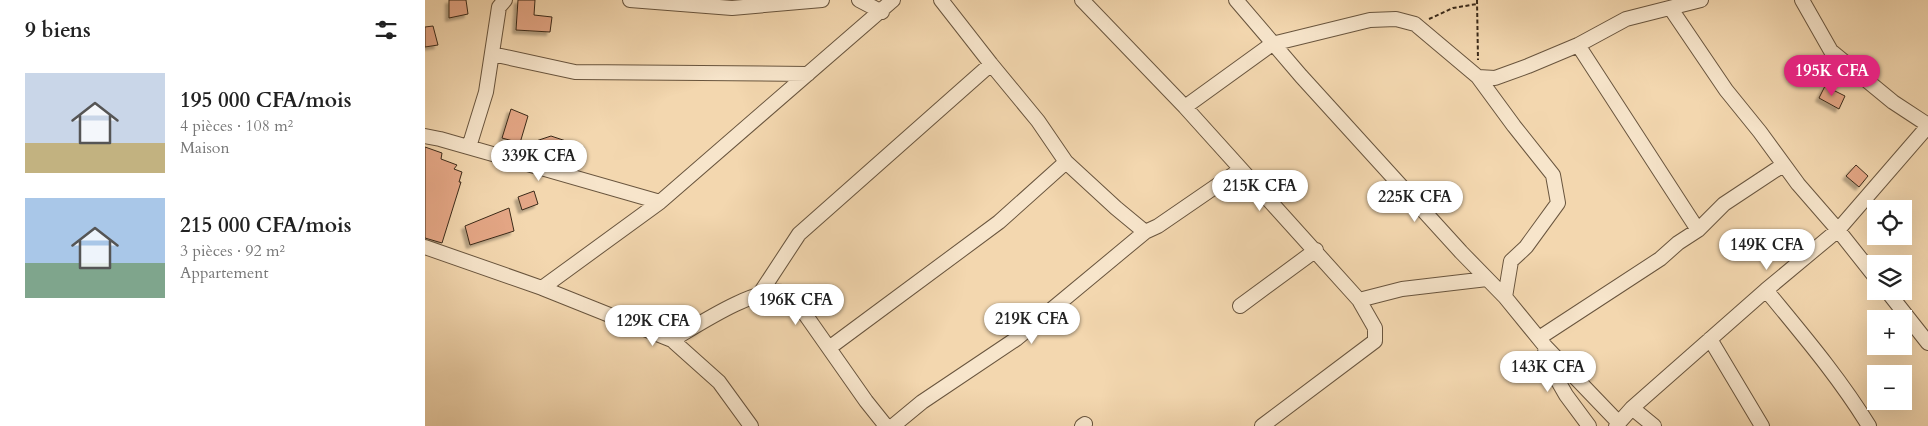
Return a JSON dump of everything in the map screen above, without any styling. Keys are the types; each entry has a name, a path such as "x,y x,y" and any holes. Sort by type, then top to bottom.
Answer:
{"street":[{"path":"469,147 486,92 499,7 505,0"},
{"path":"630,0 732,8 823,0"},
{"path":"859,0 882,12"},
{"path":"542,288 660,202 882,12 893,0"},
{"path":"941,0 1038,121 1066,162 1145,232"},
{"path":"1082,0 1185,107 1315,250 1359,300 1375,328 1375,341 1262,426"},
{"path":"1236,0 1272,44 1505,297 1542,342 1618,425 1632,408 1766,290 1838,230 1928,125 1893,102 1831,51 1802,0"},
{"path":"1478,77 1495,78 1578,45 1627,19 1701,0"},
{"path":"1671,8 1726,90 1797,184 1838,230 1867,267"},
{"path":"1185,107 1272,44 1370,20 1396,19 1415,24 1478,77 1553,175 1558,203 1526,247 1511,261 1505,297"},
{"path":"1578,45 1698,230"},
{"path":"493,54 575,72 808,74"},
{"path":"759,295 799,234 991,64"},
{"path":"425,136 660,202"},
{"path":"829,348 999,222 1066,162"},
{"path":"1542,342 1660,260 1678,243 1698,230 1724,204 1783,164"},
{"path":"893,426 922,402 1016,339 1145,232 1158,226 1241,169"},
{"path":"425,247 542,288 672,340 719,382 751,426"},
{"path":"1240,306 1315,250"},
{"path":"1359,300 1402,289 1487,279"},
{"path":"1766,290 1850,395 1869,426"},
{"path":"672,340 733,305 759,295 782,292 793,297 865,401 886,426"},
{"path":"1894,300 1928,343"},
{"path":"1710,339 1762,426"},
{"path":"1542,342 1546,360 1566,395 1589,426"},
{"path":"1632,408 1654,426"}],"path":[{"path":"1415,24 1453,8 1477,2 1478,77"}],"building":[{"path":"449,0 466,0 468,14 449,18"},
{"path":"518,0 535,0 534,15 552,17 550,32 516,30"},
{"path":"433,26 438,45 425,47 425,27"},
{"path":"1825,86 1845,96 1839,109 1819,98"},
{"path":"511,109 528,116 520,143 502,138"},
{"path":"551,136 584,147 577,164 552,157 542,159 526,155 524,145"},
{"path":"425,147 442,153 441,159 457,165 454,169 462,172 459,182 461,182 442,243 425,238"},
{"path":"1856,165 1868,176 1859,187 1846,176"},
{"path":"534,191 538,204 522,210 518,197"},
{"path":"509,208 514,231 470,245 465,226"}]}
